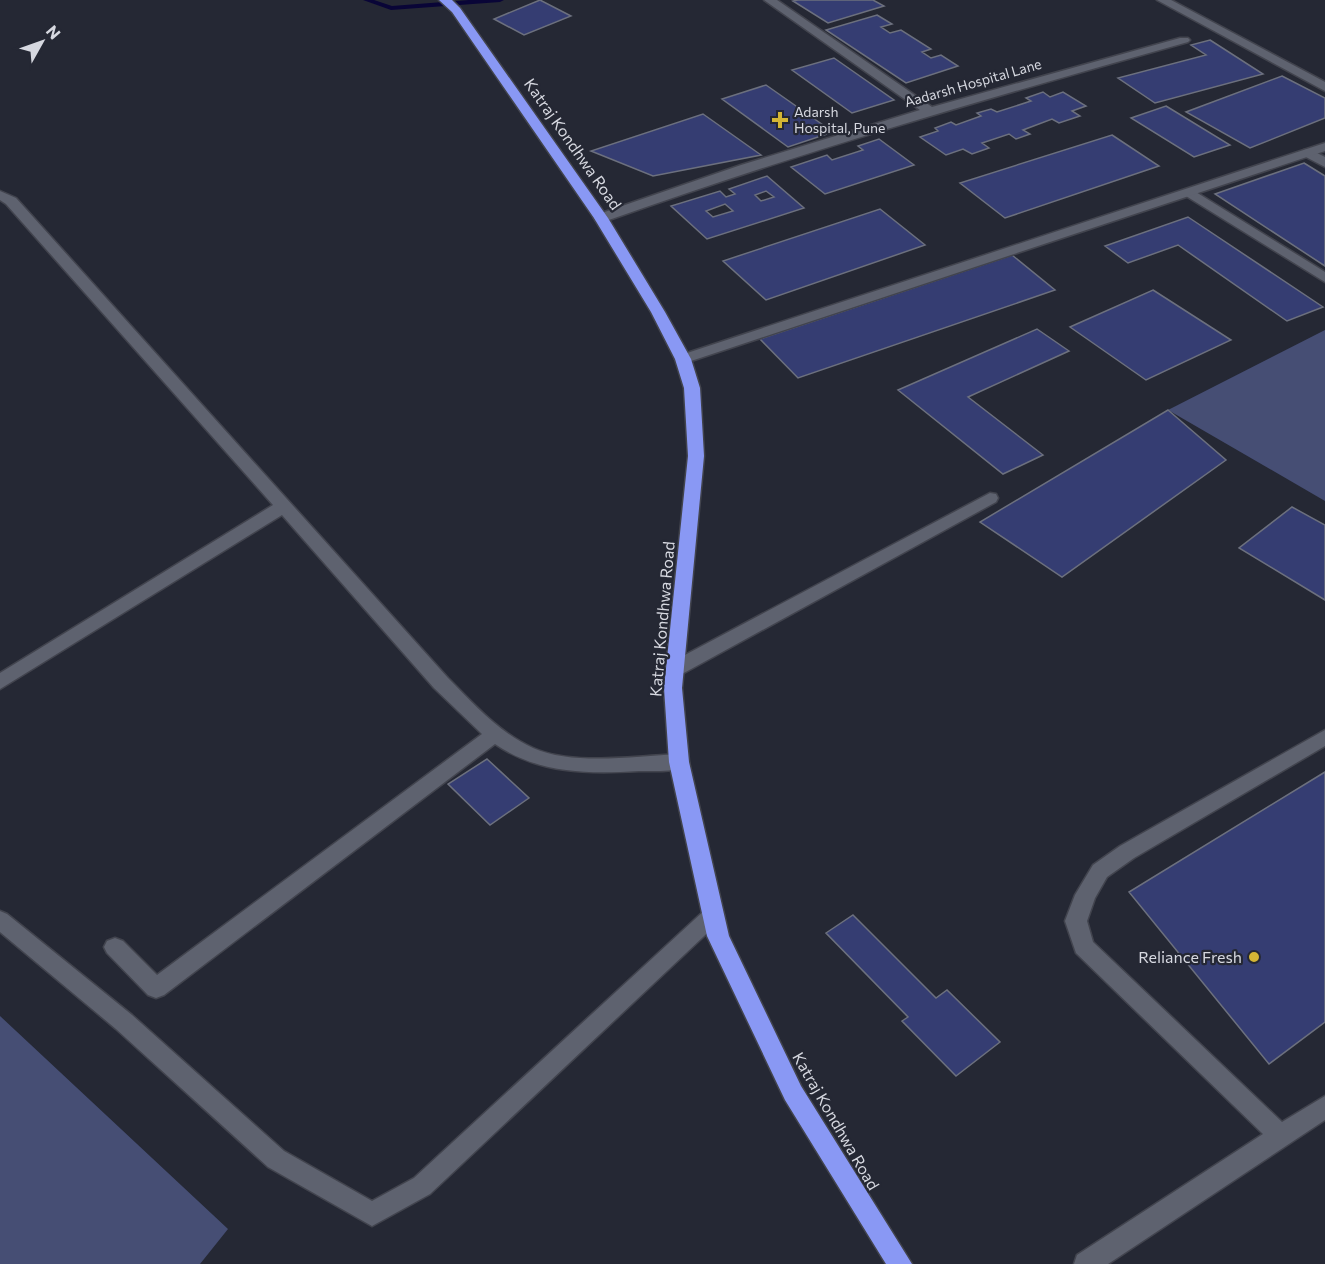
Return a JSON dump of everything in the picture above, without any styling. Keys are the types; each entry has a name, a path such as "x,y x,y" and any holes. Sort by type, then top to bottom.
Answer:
{"highway":[{"name":"Katraj Kondhwa Road","path":"450,5 602,218 683,359 692,388 696,456 673,688 679,762 718,936 793,1093 900,1264"}],"street":[{"path":"770,0 928,110"},
{"path":"1163,0 1325,87"},
{"name":"Aadarsh Hospital Lane","path":"602,218 692,185 928,110 1184,40"},
{"path":"683,359 1325,147"},
{"path":"1308,153 1325,164"},
{"path":"1191,193 1325,278"},
{"path":"4,200 284,506 441,682 495,734 526,754 572,765 679,762"},
{"path":"675,669 990,498"},
{"path":"0,682 284,506"},
{"path":"115,947 156,988 495,734"},
{"path":"1282,1137 1084,946 1076,921 1085,895 1100,871 1127,852 1325,736"},
{"path":"0,920 124,1022 276,1159 372,1214 422,1186 713,915"},
{"path":"1086,1264 1325,1107"}],"shaded area":[{"path":"1325,330 1325,501 1168,410"},
{"path":"0,1016 228,1229 200,1264 0,1264"}],"building":[{"path":"540,0 571,16 524,35 494,19"},
{"path":"873,0 884,6 828,23 793,1"},
{"path":"877,15 892,24 881,27 890,33 901,30 931,49 922,52 931,58 941,55 958,66 906,83 826,30"},
{"path":"1210,40 1263,74 1155,103 1118,78 1206,55 1191,45"},
{"path":"834,58 894,100 852,113 792,70"},
{"path":"1282,76 1325,98 1325,118 1250,148 1186,112"},
{"path":"766,85 833,132 788,147 722,99"},
{"path":"1043,92 1050,97 1063,92 1086,106 1072,111 1080,116 1059,123 1052,119 1023,130 1030,134 1016,139 1009,134 982,143 989,148 972,154 963,149 946,155 920,137 938,131 935,128 951,122 956,125 981,116 977,113 991,109 997,112 1031,101 1026,98"},
{"path":"1166,106 1230,145 1194,157 1131,118"},
{"path":"703,114 761,155 653,176 591,151"},
{"path":"1112,135 1159,166 1005,218 960,183"},
{"path":"879,139 914,165 825,194 791,167 827,155 832,160 863,150 858,146"},
{"path":"1304,163 1325,176 1325,266 1215,194"},
{"path":"767,176 804,208 707,239 671,206 720,191 726,197 735,194 729,189","holes":["766,191 774,197 761,201 755,195","725,204 733,211 713,217 706,211"]},
{"path":"880,209 925,245 766,300 723,261"},
{"path":"1188,217 1323,307 1287,321 1178,245 1128,263 1105,246"},
{"path":"1012,255 1055,290 798,378 760,339"},
{"path":"1153,290 1231,340 1146,380 1070,327"},
{"path":"1037,329 1069,351 968,397 1043,455 1003,474 898,390"},
{"path":"1168,410 1226,460 1062,577 980,522"},
{"path":"1292,507 1325,525 1325,600 1239,548"},
{"path":"487,759 529,798 490,825 448,784"},
{"name":"Reliance Fresh","path":"1325,772 1325,1022 1269,1064 1129,892"},
{"path":"853,915 936,998 947,990 1000,1042 956,1076 902,1021 908,1017 826,933"}],"waterway":[{"path":"367,0 391,8 500,0"}],"place":[{"name":"Adarsh Hospital, Pune","path":"780,120"},
{"name":"Reliance Fresh","path":"1254,957"}]}
